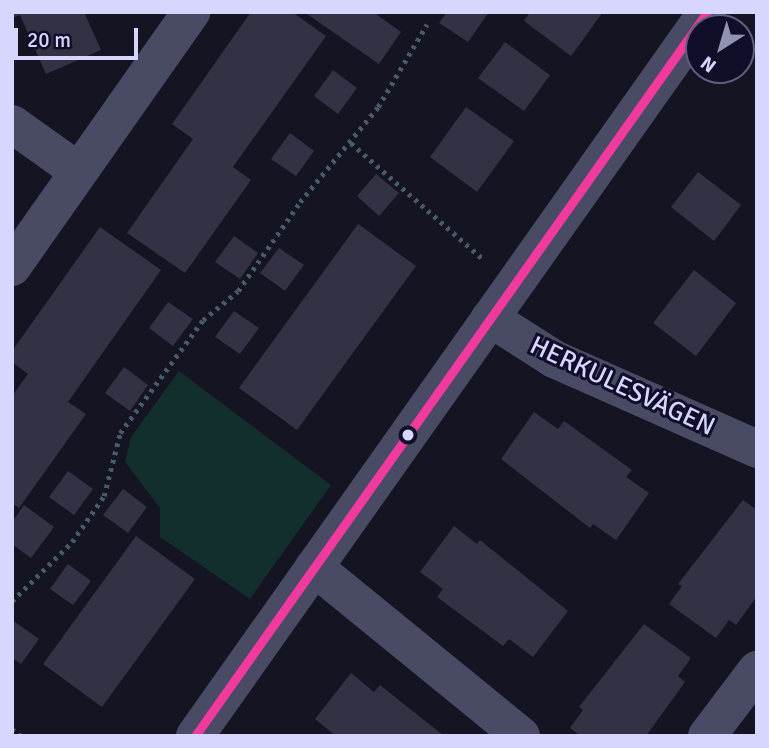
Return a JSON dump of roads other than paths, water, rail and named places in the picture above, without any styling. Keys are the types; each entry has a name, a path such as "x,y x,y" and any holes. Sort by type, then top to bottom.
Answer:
{"street":[{"path":"12,267 191,12"},
{"path":"195,736 707,12"},
{"path":"12,124 78,171"},
{"name":"HERKULESVÄGEN","path":"490,318 554,359 757,449"},
{"path":"314,567 521,736"},
{"path":"707,736 757,670"}]}
